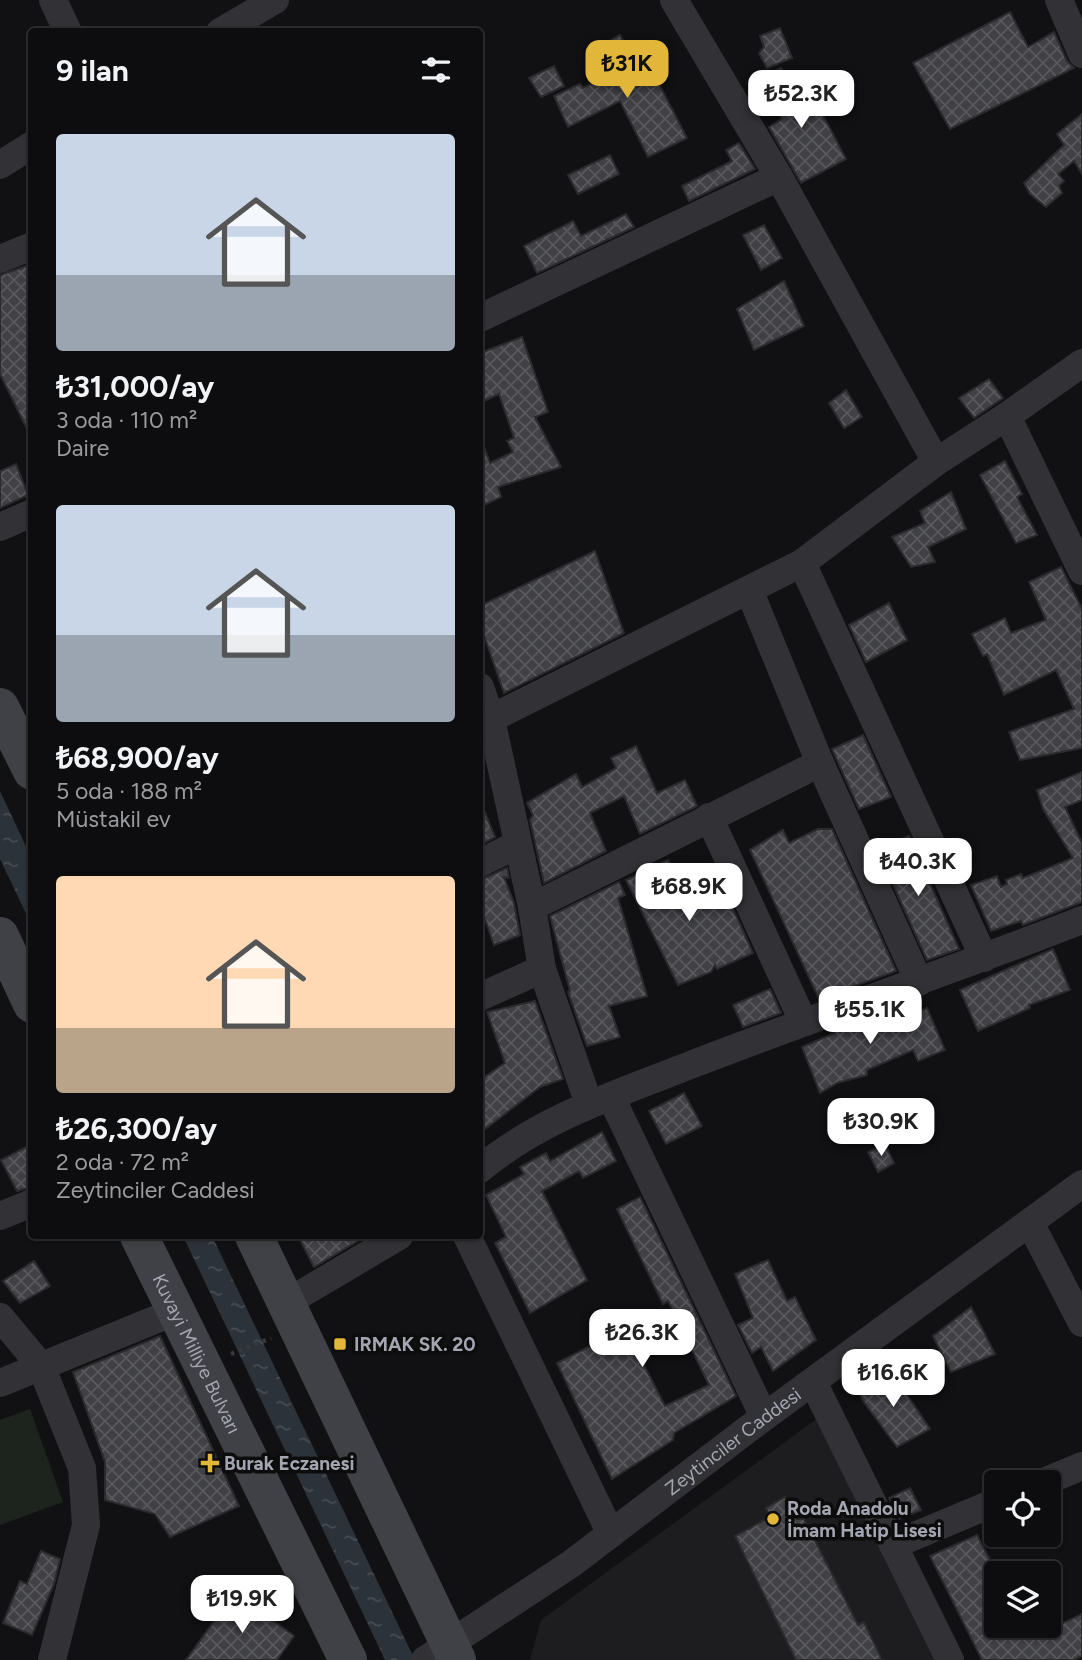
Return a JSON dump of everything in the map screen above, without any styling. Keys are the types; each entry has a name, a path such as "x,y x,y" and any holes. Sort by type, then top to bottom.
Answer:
{"main road":[{"path":"0,707 28,763"},
{"path":"2,945 28,996"},
{"name":"Kuvayi Milliye Bulvarı","path":"140,1239 174,1312 348,1660"},
{"path":"255,1239 284,1318 444,1655"}],"street":[{"path":"53,0 66,28"},
{"path":"227,28 275,0"},
{"path":"674,0 779,177 936,462"},
{"path":"1059,0 1082,54"},
{"path":"0,165 28,148"},
{"path":"483,317 779,177"},
{"path":"0,259 28,248"},
{"path":"764,1417 600,1100 542,969 518,844 485,721 802,563 936,462 1082,363"},
{"path":"1006,416 1082,571"},
{"path":"0,527 28,515"},
{"path":"802,563 984,958"},
{"path":"749,590 820,763 919,982"},
{"path":"532,907 820,763"},
{"path":"709,817 803,1021"},
{"path":"483,862 518,844"},
{"path":"483,1167 509,1145 600,1100 803,1021 1081,926"},
{"path":"483,996 542,969"},
{"name":"Zeytinciler Caddesi","path":"444,1655 571,1564 764,1417 1082,1184"},
{"path":"0,1216 28,1205"},
{"path":"1030,1223 1082,1323"},
{"path":"284,1318 395,1239"},
{"path":"468,1239 611,1534"},
{"path":"0,1383 174,1312"},
{"path":"0,1317 41,1366 82,1468 86,1525 52,1660"},
{"path":"813,1382 950,1660"},
{"path":"1061,1475 1082,1466"},
{"path":"893,1545 984,1507"}],"path":[{"path":"220,1358 284,1318"}],"shaded area":[{"path":"30,1409 63,1502 0,1525 0,1420"},
{"name":"Roda Anadolu İmam Hatip Lisesi","path":"818,1418 936,1660 530,1660 541,1620"}],"water":[{"path":"0,791 28,851 28,918 0,859"},
{"path":"184,1239 213,1239 415,1660 385,1660"}],"building":[{"path":"1010,12 1028,47 1054,32 1067,61 1074,68 950,129 913,63"},
{"path":"780,28 792,58 767,68 759,53 764,47 760,36"},
{"path":"620,35 635,62 645,57 687,138 648,157 620,101 568,127 554,96 580,84 583,88 615,72 602,45"},
{"path":"554,66 564,86 541,97 529,78"},
{"path":"781,68 800,106 814,98 846,159 801,183 769,127 782,119 759,79"},
{"path":"1082,114 1082,174 1074,161 1058,174 1064,181 1059,186 1062,193 1046,207 1030,194 1024,183 1064,145 1057,134"},
{"path":"739,143 755,169 689,201 682,186 732,161 726,150"},
{"path":"610,155 619,174 578,194 568,175"},
{"path":"626,214 634,227 537,273 524,246 573,221 581,236"},
{"path":"764,225 782,258 761,270 743,235"},
{"path":"28,265 28,431 0,374 0,275"},
{"path":"784,281 804,326 754,350 737,309"},
{"path":"522,337 548,412 535,417 561,467 498,487 501,497 483,506 483,444 490,463 513,452 507,441 514,438 499,394 483,402 483,352"},
{"path":"989,379 1003,398 974,418 959,398"},
{"path":"846,390 862,417 844,428 829,403"},
{"path":"1005,461 1022,494 1017,497 1037,535 1016,543 980,475"},
{"path":"16,464 28,495 0,508 0,471"},
{"path":"951,492 966,529 928,547 935,562 911,567 892,537 925,523 920,511"},
{"path":"595,551 624,633 504,693 483,633 483,605"},
{"path":"1061,567 1082,609 1082,748 1020,760 1009,732 1074,709 1056,670 1004,695 987,654 983,656 972,634 1005,618 1011,633 1046,620 1029,582"},
{"path":"889,603 907,640 866,662 849,625"},
{"path":"863,735 891,797 859,809 832,749"},
{"path":"636,746 657,793 685,780 697,806 640,834 624,796 590,813 606,851 544,883 530,820 533,815 527,803 576,774 582,787 616,768 611,758"},
{"path":"1082,772 1082,800 1065,807 1082,843 1082,902 1023,925 1021,921 991,931 971,885 997,876 1001,887 1007,884 1006,880 1021,874 1023,878 1073,858 1043,809 1037,790"},
{"path":"483,807 495,837 483,843"},
{"path":"818,829 832,829 896,971 819,999 750,850 783,830 789,843"},
{"path":"909,836 959,949 927,960 877,849"},
{"path":"668,860 688,898 721,882 753,953 717,969 715,965 711,972 678,985 626,880"},
{"path":"507,868 509,878 504,877 514,903 520,935 494,945 483,914 483,879"},
{"path":"619,882 625,895 618,898 647,996 609,1006 620,1037 587,1046 568,992 570,991 550,916"},
{"path":"1053,949 1070,990 1029,1005 1030,1008 978,1031 960,990"},
{"path":"770,989 781,1013 743,1027 733,1005"},
{"path":"535,1001 563,1079 540,1087 483,1131 483,1078 505,1063 487,1012"},
{"path":"927,1008 945,1050 918,1061 913,1050 867,1070 867,1075 837,1083 820,1093 802,1047 835,1033 833,1029 890,1009 896,1022"},
{"path":"684,1093 702,1126 666,1144 649,1111"},
{"path":"602,1132 616,1161 583,1178 579,1171 542,1191 587,1280 530,1313 495,1243 506,1237 486,1195 524,1174 520,1167 546,1153 550,1161"},
{"path":"885,1144 894,1163 878,1172 868,1152"},
{"path":"28,1146 28,1188 17,1191 1,1160"},
{"path":"640,1197 736,1396 674,1433 673,1440 612,1479 557,1363 625,1328 665,1406 709,1385 668,1301 663,1304 617,1209"},
{"path":"300,1239 361,1239 314,1267"},
{"path":"768,1260 787,1301 795,1297 816,1340 773,1371 761,1347 752,1353 738,1325 753,1318 735,1274"},
{"path":"34,1261 50,1286 20,1303 3,1281"},
{"path":"971,1307 995,1354 951,1372 933,1336"},
{"path":"160,1336 239,1506 170,1537 155,1514 105,1500 105,1462 73,1372"},
{"path":"889,1368 930,1429 897,1447 861,1398 860,1390"},
{"path":"910,1488 921,1510 899,1519 889,1498"},
{"path":"785,1497 797,1519 804,1519 858,1625 864,1622 882,1660 796,1660 735,1536 770,1517 766,1508"},
{"path":"977,1535 990,1561 984,1561 984,1638 1061,1638 1061,1624 1082,1614 1082,1656 1074,1660 982,1660 930,1556"},
{"path":"41,1551 60,1559 54,1584 32,1635 3,1623 20,1581 27,1584"},
{"path":"235,1592 294,1636 277,1660 186,1660"}],"place":[{"name":"IRMAK SK. 20","path":"340,1344"},
{"name":"Burak Eczanesi","path":"210,1463"},
{"name":"Roda Anadolu İmam Hatip Lisesi","path":"773,1519"}]}
